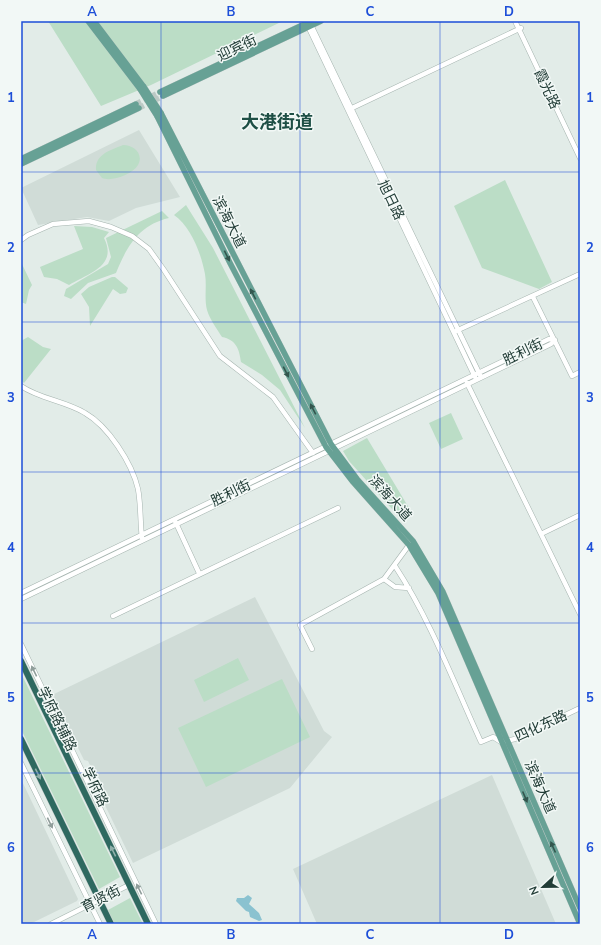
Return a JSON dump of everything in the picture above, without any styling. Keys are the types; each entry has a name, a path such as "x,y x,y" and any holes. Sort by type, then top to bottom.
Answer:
{"highway":[{"name":"学府路","path":"21,661 148,924"},
{"path":"21,739 111,924"}],"main road":[{"path":"88,21 142,88"},
{"path":"94,21 142,88 159,115"},
{"name":"迎宾街","path":"162,94 309,23 321,21"},
{"path":"21,160 138,106 21,164"},
{"name":"滨海大道","path":"159,115 197,196 330,447 352,482 409,545 438,593 580,908"},
{"name":"滨海大道","path":"159,115 330,447 413,541 428,564 445,597 580,924"}],"street":[{"name":"霞光路","path":"514,21 520,28 580,152"},
{"name":"霞光路","path":"518,21 580,158"},
{"name":"旭日路","path":"309,23 478,376"},
{"path":"350,109 520,28"},
{"path":"21,240 28,235 53,224 89,221 111,227 136,240 149,249 220,356 274,397 313,453"},
{"path":"456,331 580,274"},
{"path":"533,296 572,376 580,372"},
{"name":"胜利街","path":"21,599 142,538 478,376 551,344 555,340"},
{"path":"467,382 580,614"},
{"path":"21,386 31,393 55,400 86,413 105,429 126,460 138,489 142,538"},
{"name":"胜利街","path":"175,522 313,453 330,447"},
{"path":"113,616 199,573 338,508"},
{"path":"541,534 580,515"},
{"path":"175,522 199,573"},
{"name":"胜利街","path":"21,593 142,538"},
{"path":"312,649 300,625 384,579 409,545"},
{"path":"394,566 409,588 426,620 481,742 493,737 504,742"},
{"path":"384,579 395,587 409,588"},
{"name":"学府路辅路","path":"21,644 156,924"},
{"name":"四化东路","path":"504,742 580,708"},
{"path":"21,763 100,924"},
{"name":"育贤街","path":"51,924 129,885"}],"shaded area":[{"path":"139,130 180,197 136,208 109,221 87,217 38,225 21,188"},
{"path":"255,597 324,731 332,737 290,788 133,863 102,799 103,794 99,784 101,783 88,761 84,760 52,695"},
{"path":"492,775 556,924 317,924 293,869"},
{"path":"21,779 78,899 77,901 30,924 21,924"}],"green space":[{"path":"48,21 283,21 151,85 101,106"},
{"path":"123,145 134,148 137,151 140,157 138,165 131,172 121,177 111,179 102,178 96,170 98,160 105,153"},
{"path":"505,180 552,282 539,289 482,268 454,206"},
{"path":"186,205 213,248 305,428 280,390 262,375 241,362 236,345 231,340 222,337 212,321 207,310 205,274 198,249 190,233 174,215"},
{"path":"162,211 169,218 150,226 135,238 116,273 88,283 71,299 64,296 66,289 108,264 111,257 106,238"},
{"path":"74,226 92,227 109,232 104,238 107,248 107,255 104,262 93,272 69,285 57,279 44,277 40,267 83,249"},
{"path":"21,262 32,285 29,290 26,304 21,302"},
{"path":"115,277 128,288 126,293 120,294 113,289 90,326 89,307 81,294 89,287"},
{"path":"28,337 43,347 51,349 24,383 21,380 21,341"},
{"path":"451,413 463,439 441,449 429,423"},
{"path":"367,438 412,513 401,519 349,461 343,451"},
{"path":"238,658 249,680 204,702 194,680"},
{"path":"21,673 120,877 99,889 21,729"},
{"path":"282,679 310,737 206,787 178,728"},
{"path":"130,898 143,924 115,924 108,910"}],"water":[{"path":"248,895 252,898 249,904 259,913 262,920 259,921 250,917 249,912 236,901 237,898 244,898"}],"tunnel":[{"path":"136,104 160,92"},
{"path":"139,108 163,96"}],"district":[{"name":"大港街道","path":"277,122"}]}
